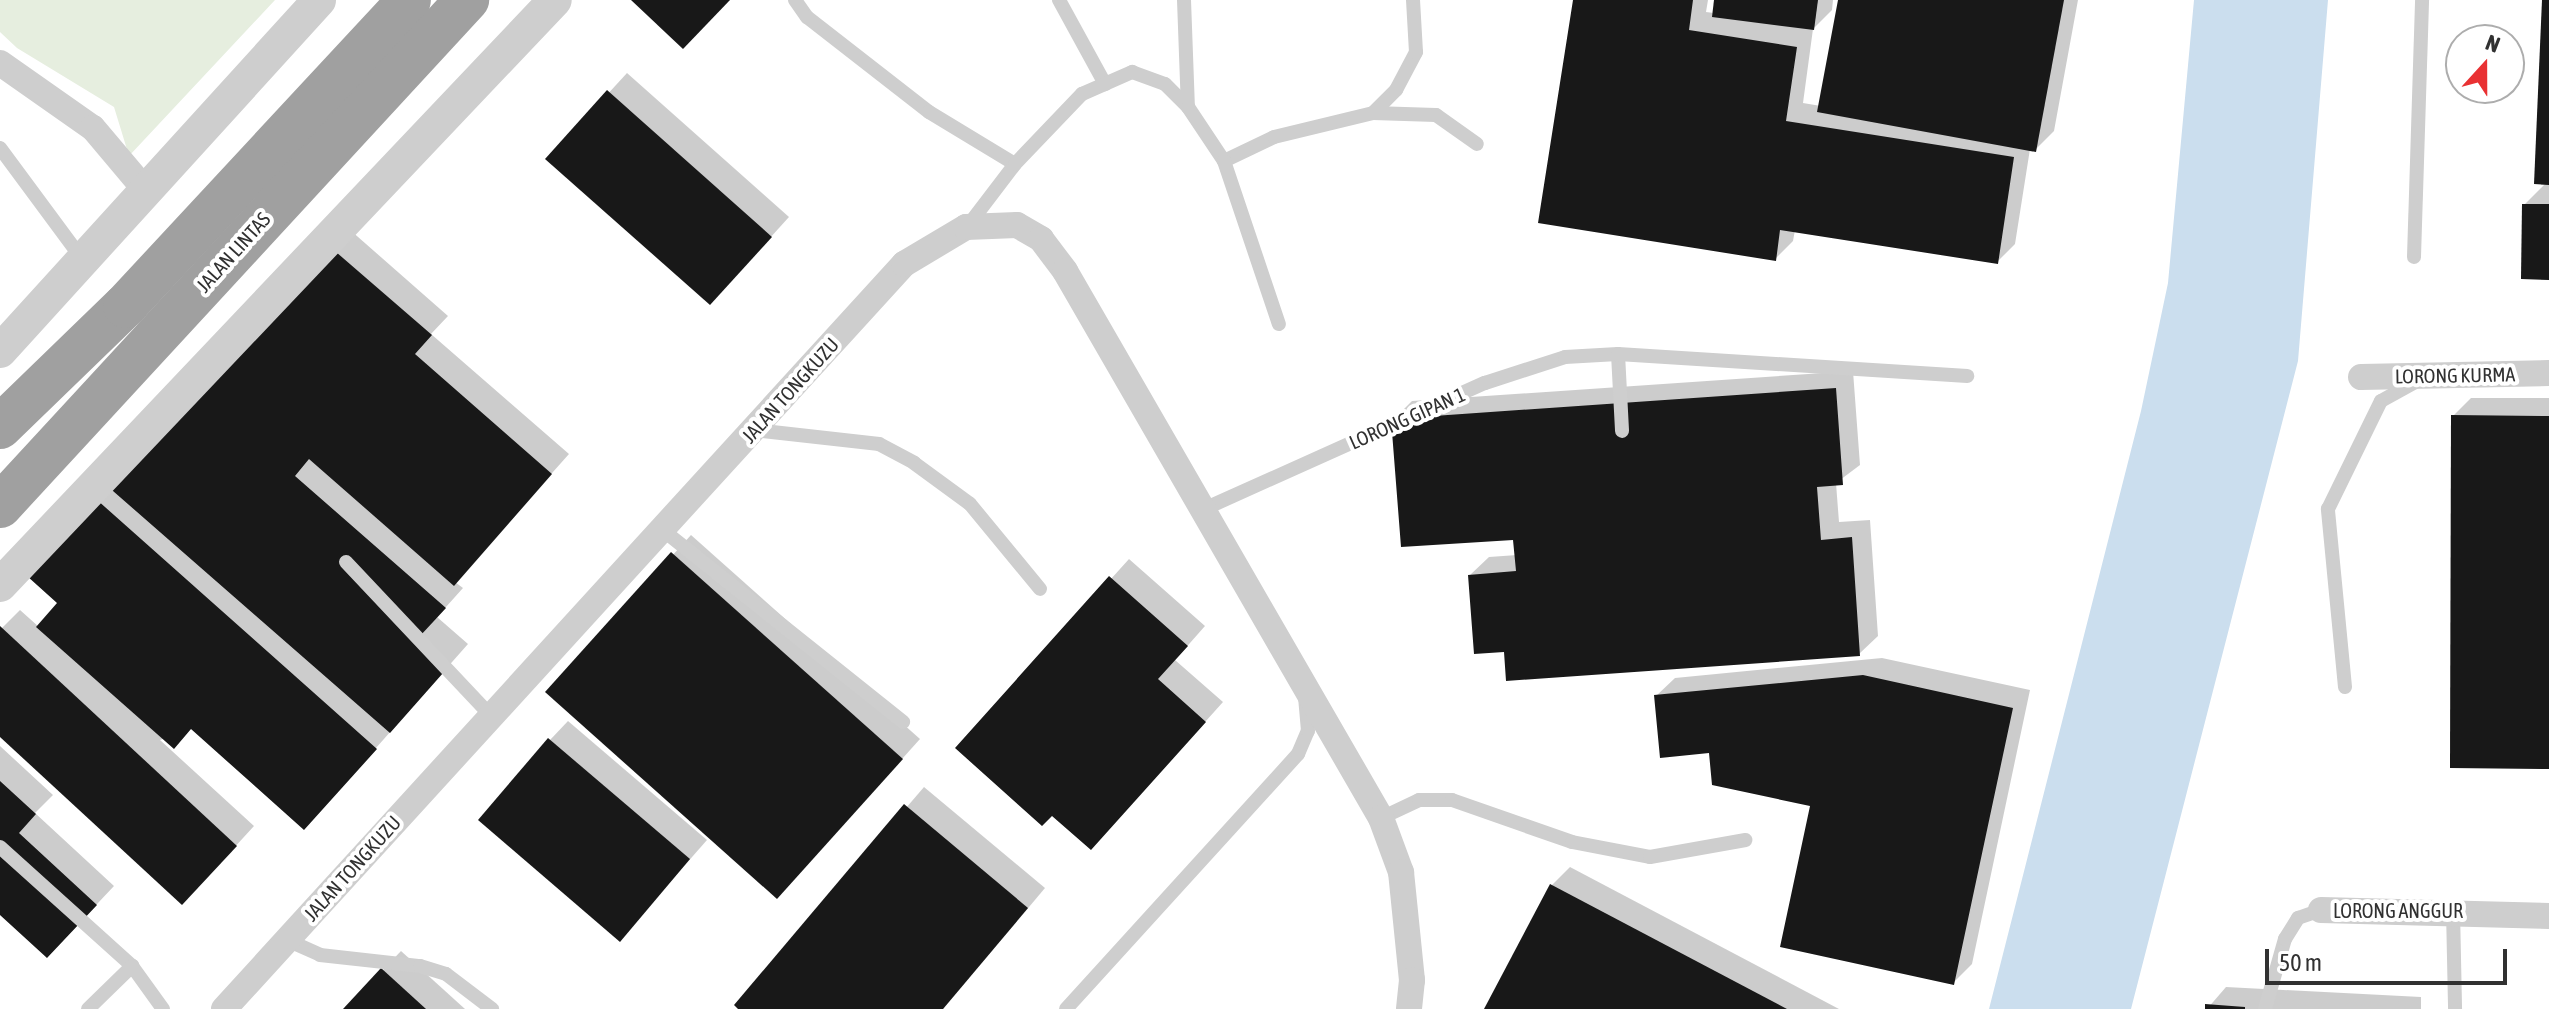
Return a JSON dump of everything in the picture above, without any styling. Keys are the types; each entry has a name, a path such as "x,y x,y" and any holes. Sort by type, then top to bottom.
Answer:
{"highway":[{"name":"JALAN LINTAS","path":"0,427 125,306 409,0"},
{"name":"JALAN LINTAS","path":"0,506 467,0"}],"street":[{"path":"0,351 319,0"},
{"path":"0,585 555,0"},
{"path":"0,63 93,128 146,191"},
{"name":"JALAN TONGKUZU","path":"224,1009 664,531 904,264 966,227 1017,225 1041,239 1065,271 1381,818 1401,872 1412,980 1409,1009"},
{"name":"LORONG KURMA","path":"2361,377 2549,373"},
{"name":"LORONG ANGGUR","path":"2321,910 2453,909 2549,916"}],"lane":[{"path":"795,0 807,17 929,112 1015,164"},
{"path":"1059,0 1105,84"},
{"path":"1184,0 1188,107"},
{"path":"1373,113 1396,90 1416,52 1413,0"},
{"path":"2414,257 2422,0"},
{"path":"966,227 1015,164 1082,94 1132,72 1165,84 1188,107 1224,161 1279,324"},
{"path":"1224,161 1274,137 1373,113 1436,115 1477,144"},
{"path":"0,148 82,259"},
{"path":"1618,354 1622,431"},
{"name":"LORONG GIPAN 1","path":"1204,509 1514,372 1565,357 1618,354 1967,376"},
{"path":"2345,687 2328,509 2381,401 2428,375"},
{"path":"754,430 879,444 914,463 970,504 1040,589"},
{"path":"664,531 903,722"},
{"path":"346,562 491,716"},
{"path":"1066,1009 1298,754 1308,731 1304,685"},
{"path":"1381,818 1419,800 1452,800 1572,842 1650,857 1745,840"},
{"path":"0,847 132,966 163,1009"},
{"path":"2453,909 2455,1009"},
{"name":"LORONG ANGGUR","path":"2265,1009 2285,939 2298,918 2321,910"},
{"path":"287,940 320,955 420,966 446,974 492,1009"},
{"path":"88,1009 132,966"}],"green space":[{"path":"0,0 275,0 129,156 114,107 17,48 0,32"}],"water":[{"path":"2194,0 2328,0 2298,361 2131,1009 1989,1009 2141,411 2168,283"}],"building":[{"path":"631,0 730,0 683,49"},
{"path":"1573,0 1693,0 1689,30 1797,47 1786,121 2014,157 1998,264 1780,230 1776,261 1538,223"},
{"path":"1714,0 1818,0 1814,30 1712,17"},
{"path":"1838,0 2064,0 2036,152 1817,112"},
{"path":"2542,0 2549,0 2549,185 2534,184"},
{"path":"607,90 772,237 710,305 545,159"},
{"path":"2522,204 2549,204 2549,280 2521,279"},
{"path":"321,239 432,335 415,354 552,474 454,586 309,459 295,476 446,608 420,636 451,664 390,733 105,484"},
{"path":"1836,388 1843,485 1817,487 1821,540 1852,537 1860,656 1506,681 1504,652 1474,654 1468,575 1516,571 1513,540 1401,547 1391,419"},
{"path":"2451,415 2549,416 2549,769 2450,768"},
{"path":"96,499 377,749 304,830 191,729 174,749 36,627 57,603 27,576"},
{"path":"671,552 903,759 777,899 545,692"},
{"path":"1109,576 1188,646 1158,679 1206,722 1091,850 1052,816 1042,826 955,748"},
{"path":"0,626 237,846 182,905 0,737"},
{"path":"1863,675 2013,708 1954,985 1780,947 1810,806 1712,785 1709,753 1660,758 1654,695"},
{"path":"548,738 690,859 620,942 478,820"},
{"path":"0,781 36,814 19,833 97,905 47,958 0,915"},
{"path":"904,804 1028,908 943,1009 738,1009 734,1005"},
{"path":"1550,884 1787,1009 1484,1009"},
{"path":"381,968 426,1009 343,1009"},
{"path":"2205,1004 2245,1007 2245,1009 2205,1009"}]}
